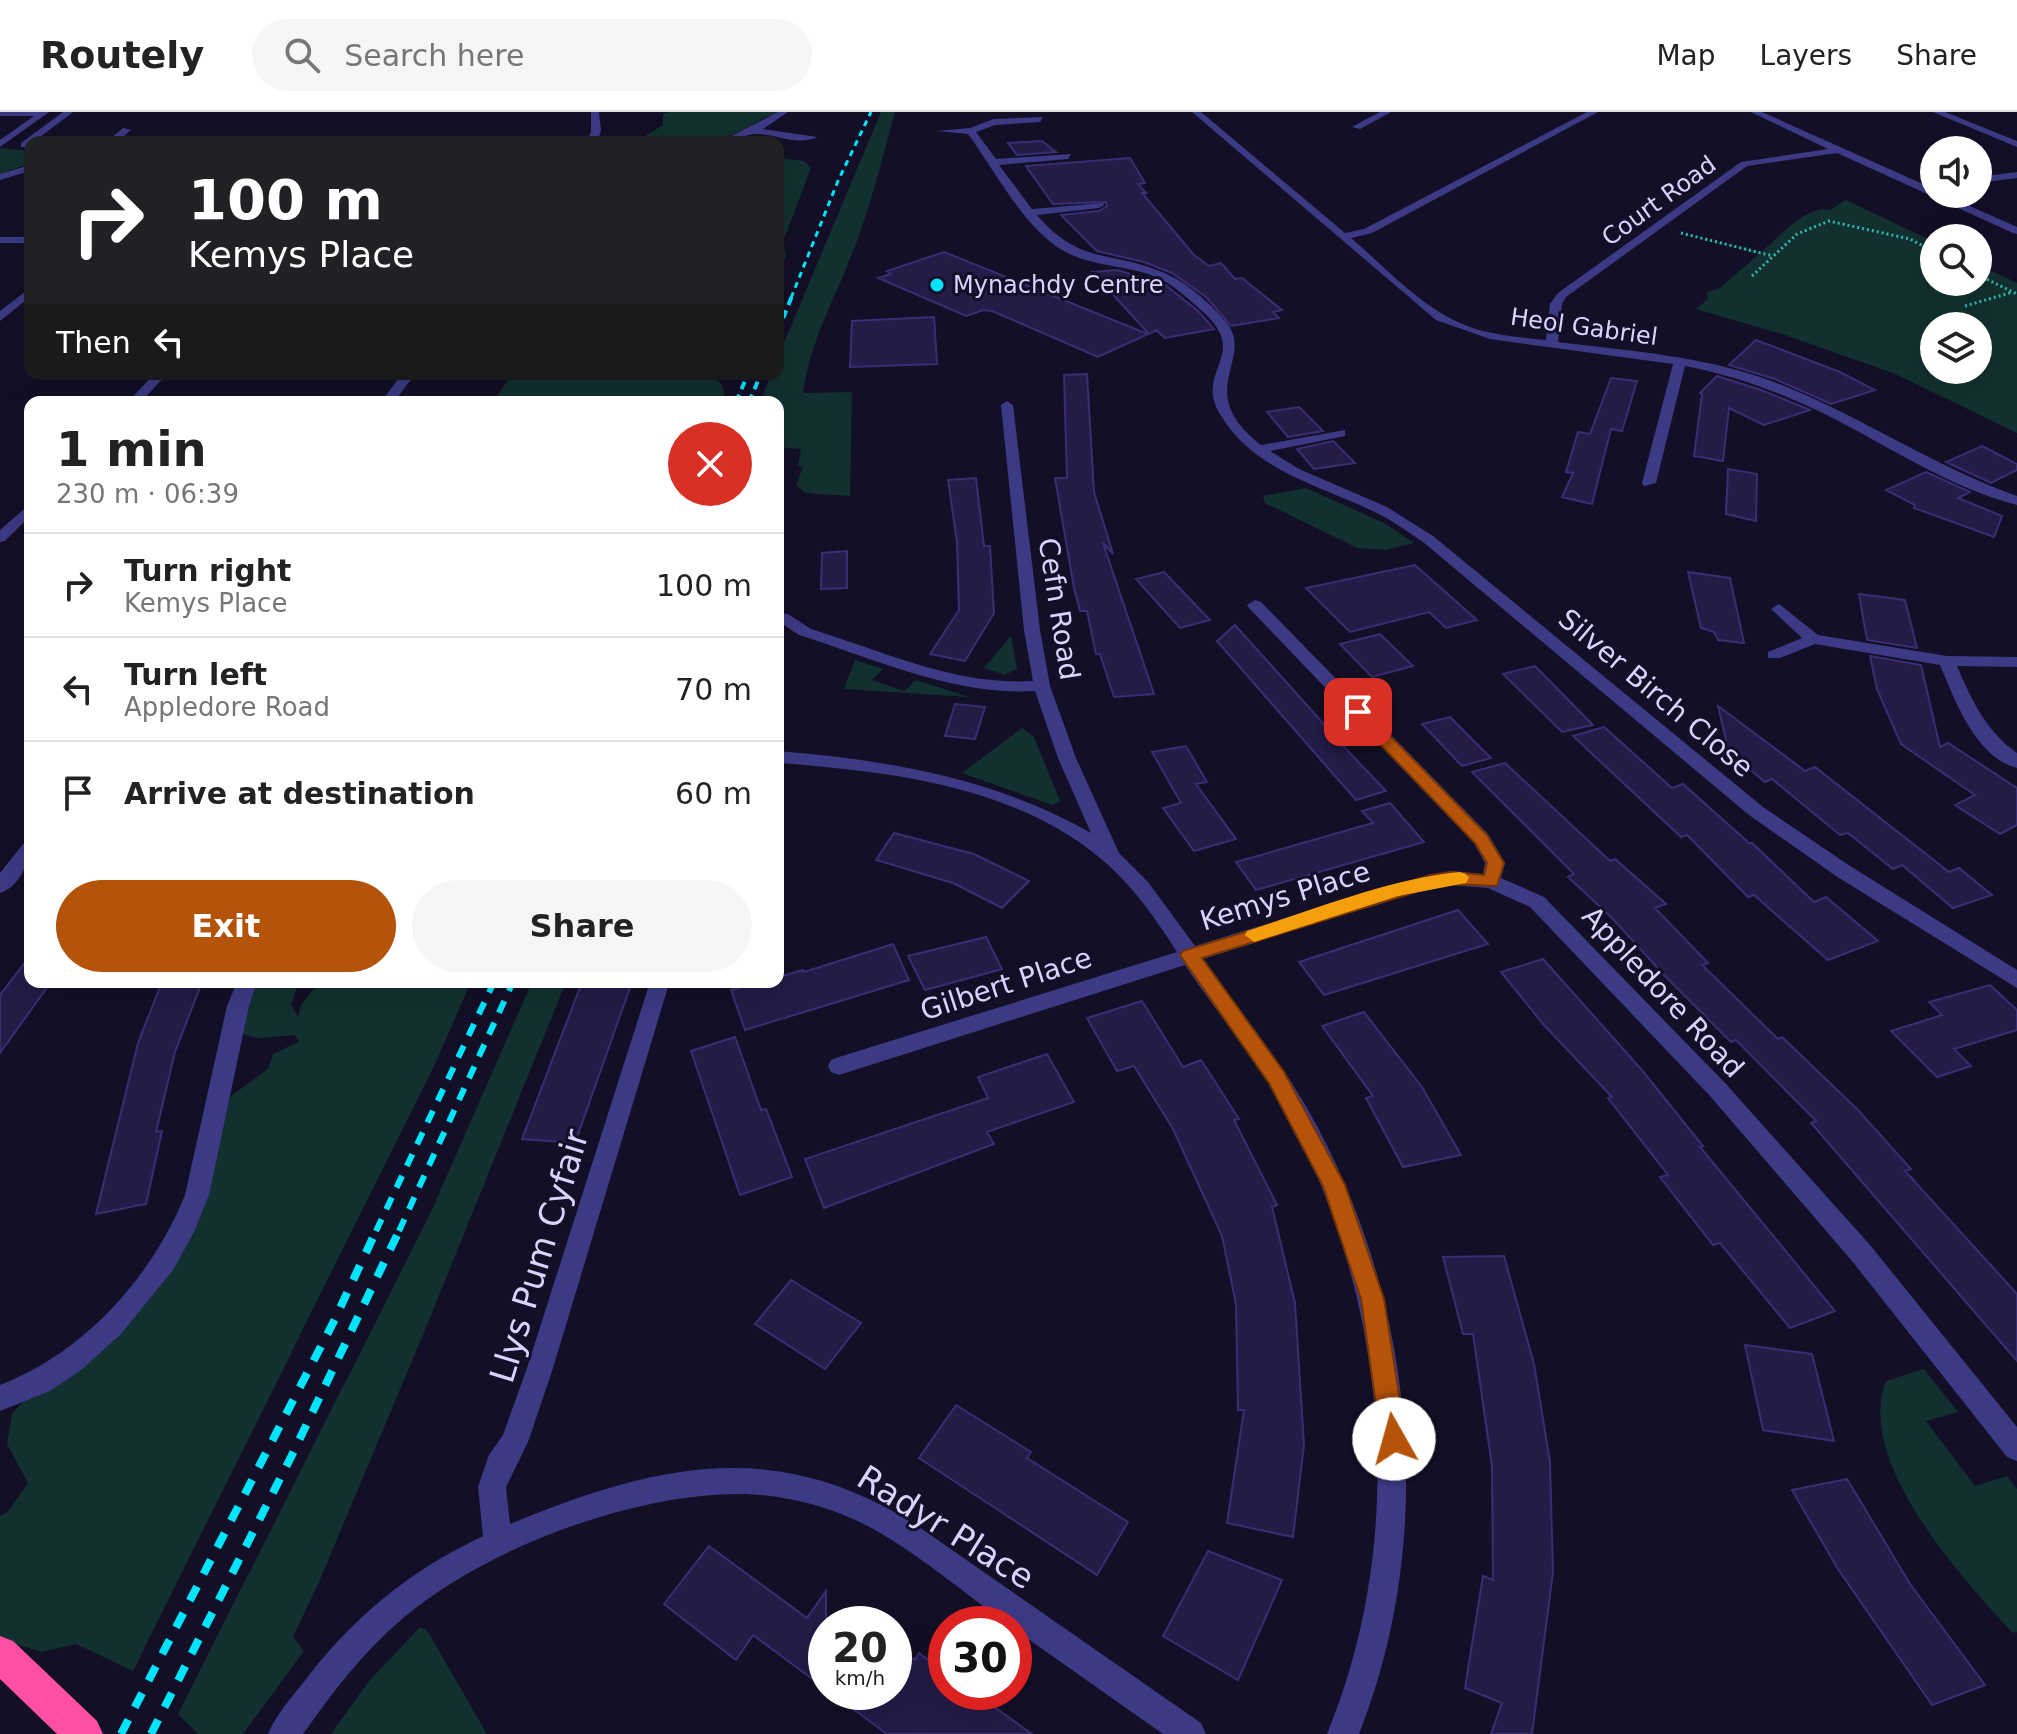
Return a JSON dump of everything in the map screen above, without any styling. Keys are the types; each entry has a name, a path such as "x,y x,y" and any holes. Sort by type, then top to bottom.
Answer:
{"highway":[{"path":"0,1654 84,1734"}],"street":[{"path":"0,144 45,112"},
{"path":"0,113 45,112"},
{"path":"39,136 69,112"},
{"path":"594,136 595,112"},
{"path":"740,136 784,112"},
{"name":"Heol Gabriel","path":"1196,112 1448,323 1487,336 1680,362 1730,372 1775,387 1937,470 2017,501"},
{"path":"1343,237 1368,231 1594,112"},
{"path":"1755,112 1920,185"},
{"path":"1937,112 2017,144"},
{"path":"1357,127 1379,113"},
{"path":"942,131 971,131 1002,121 1040,119"},
{"path":"118,136 126,130"},
{"path":"755,130 780,136"},
{"name":"Silver Birch Close","path":"971,131 1032,212 1064,248 1093,259 1155,273 1173,281 1226,329 1231,349 1220,372 1219,397 1230,419 1262,449 1300,475 1385,512 1428,539 1776,826 2017,980"},
{"path":"784,137 812,137"},
{"path":"0,144 24,146"},
{"name":"Court Road","path":"1552,344 1558,299 1744,164 1837,150"},
{"path":"995,162 1068,156"},
{"path":"0,177 24,171"},
{"path":"1992,178 2017,175"},
{"path":"1032,212 1099,205"},
{"path":"1966,208 2017,231"},
{"path":"0,240 24,240"},
{"path":"0,317 24,296"},
{"path":"1649,483 1680,362"},
{"path":"140,396 155,380"},
{"path":"392,396 404,380"},
{"name":"Cefn Road","path":"1007,405 1032,630 1042,686 1067,758 1112,856"},
{"path":"1262,449 1340,433"},
{"path":"0,538 24,514"},
{"path":"1255,605 1481,839 1495,863 1491,881"},
{"path":"1779,609 1813,639"},
{"path":"784,618 805,632 971,684 1006,688 1042,686"},
{"path":"1774,655 1813,639 1947,661 2017,662"},
{"path":"1947,661 1974,722 1999,750 2017,762"},
{"path":"784,758 860,764 941,780 995,797 1054,821 1088,839 1112,856 1154,903 1277,1077 1334,1185 1373,1299 1394,1439 1392,1521 1376,1630 1357,1702 1343,1734"},
{"path":"0,886 16,857"},
{"name":"Kemys Place","path":"1190,955 1431,881 1451,878 1491,881"},
{"name":"Appledore Road","path":"1491,881 1537,902 1718,1090 1861,1253 2017,1448"},
{"name":"Gilbert Place","path":"839,1066 1190,955"},
{"path":"0,1398 41,1382 72,1361 111,1327 164,1262 185,1225 197,1195 238,1006 245,988"},
{"name":"Llys Pum Cyfair","path":"498,1543 492,1487 499,1465 514,1442 540,1368 658,988"},
{"name":"Radyr Place","path":"284,1734 314,1691 372,1625 414,1591 498,1543 595,1507 675,1488 743,1480 792,1486 852,1504 901,1533 1190,1734"}],"path":[{"path":"1752,276 1797,234 1829,221 1910,239 1920,244"},
{"path":"1657,227 1773,256"},
{"path":"1992,282 2015,293"},
{"path":"1965,306 2015,293"}],"green space":[{"path":"783,112 727,136 645,136 663,125 663,114"},
{"path":"881,112 895,112 864,219 817,338 803,393 852,392 850,496 805,493 796,485 803,467 798,466 801,449 784,448 784,396 762,396 769,380 784,380 784,343"},
{"path":"0,148 24,150 24,165 0,174"},
{"path":"784,159 804,161 811,168 784,239"},
{"path":"1846,200 1920,235 1920,296 1992,296 1992,271 2017,283 2017,433 1893,373 1785,335 1696,309 1708,299 1707,292 1720,288 1759,254 1670,231 1761,252 1802,217 1830,210"},
{"path":"508,380 718,380 725,396 497,396"},
{"path":"1306,488 1386,524 1414,543 1386,550 1357,548 1265,503 1263,496"},
{"path":"1011,636 1017,669 1005,675 984,668"},
{"path":"855,660 883,669 872,680 904,691 916,680 969,697 844,689"},
{"path":"1022,728 1034,737 1060,801 1052,805 962,773"},
{"path":"255,988 297,988 291,1005 298,1017 301,1005 314,988 468,988 434,1066 133,1671 76,1644 42,1652 8,1642 0,1636 0,1516 7,1513 28,1483 7,1444 12,1414 28,1396 129,1319 231,1096 268,1069 273,1054 300,1041 294,1035 261,1038 244,1035 239,1023"},
{"path":"529,988 564,988 425,1330 293,1637 304,1651 243,1734 198,1734 178,1714 430,1214"},
{"path":"1924,1369 1958,1412 1926,1421 1975,1486 2007,1476 2017,1489 2017,1632 2013,1633 1942,1551 1899,1481 1885,1446 1880,1412 1886,1381"},
{"path":"420,1627 427,1630 487,1734 331,1734 369,1681"}],"building":[{"path":"1042,141 1056,152 1017,155 1008,143"},
{"path":"1130,158 1145,183 1138,184 1146,193 1142,193 1194,255 1209,266 1221,263 1235,279 1242,278 1282,310 1273,312 1279,318 1231,326 1206,297 1172,273 1144,262 1097,251 1061,215 1099,211 1107,206 1106,202 1053,204 1026,166"},
{"path":"944,252 1148,334 1098,357 992,311 983,310 966,316 878,278 891,274 887,271"},
{"path":"1117,270 1164,284 1199,312 1214,329 1165,338 1156,330 1149,334 1092,272"},
{"path":"934,317 937,364 850,367 852,321"},
{"path":"1756,340 1840,372 1875,390 1831,404 1775,379 1729,365"},
{"path":"1087,374 1094,492 1113,554 1103,543 1154,694 1114,697 1100,654 1096,654 1087,611 1080,611 1074,588 1055,478 1067,478 1064,375"},
{"path":"1717,376 1810,410 1764,425 1729,408 1723,461 1694,456 1700,393"},
{"path":"1611,378 1637,381 1622,431 1611,429 1592,504 1562,497 1573,473 1566,472 1578,432 1590,434"},
{"path":"1299,407 1323,431 1288,437 1267,412"},
{"path":"1333,441 1355,463 1314,469 1297,449"},
{"path":"1982,446 2017,464 2017,470 1991,483 1946,462"},
{"path":"1728,469 1757,474 1756,521 1726,514"},
{"path":"1926,472 1970,492 1958,498 2002,516 1994,537 1914,508 1915,505 1886,490"},
{"path":"976,478 984,546 990,546 994,613 965,661 930,654 959,610 957,542 948,480"},
{"path":"847,551 847,588 821,589 822,553"},
{"path":"1415,565 1477,620 1446,628 1429,612 1350,632 1306,588"},
{"path":"1164,572 1210,620 1180,628 1136,579"},
{"path":"1688,572 1730,578 1744,643 1718,640 1714,632 1701,628"},
{"path":"1859,594 1905,600 1917,648 1867,640"},
{"path":"1235,625 1386,791 1356,800 1217,641"},
{"path":"1380,634 1413,666 1372,677 1340,644"},
{"path":"1870,656 1921,665 1940,747 1948,743 2017,788 2017,825 2000,834 1955,805 1975,795 1901,744 1877,689"},
{"path":"1535,666 1593,725 1562,732 1503,674"},
{"path":"955,704 985,707 975,739 945,736"},
{"path":"1718,706 1805,771 1815,767 1949,872 1959,868 1992,895 1953,908 1902,865 1893,869 1848,833 1840,835 1772,779 1765,782 1725,749 1728,748"},
{"path":"1450,717 1491,758 1462,766 1422,724"},
{"path":"1604,727 1672,788 1683,784 1814,902 1826,897 1878,941 1828,960 1754,895 1748,897 1687,835 1681,837 1573,736"},
{"path":"1186,746 1207,782 1196,784 1236,839 1194,851 1163,808 1181,803 1152,752"},
{"path":"1505,763 1610,861 1615,859 1666,904 1655,908 1708,963 1702,965 1778,1039 1782,1037 1858,1110 1911,1169 1905,1171 2017,1294 2017,1361 1811,1123 1816,1121 1736,1040 1731,1042 1665,976 1611,917 1568,877 1574,874 1472,772"},
{"path":"1390,803 1424,842 1256,890 1236,862 1373,823 1362,811"},
{"path":"894,833 974,854 1029,881 1002,908 953,883 876,860"},
{"path":"1458,910 1488,944 1324,995 1299,962"},
{"path":"986,937 1002,969 925,990 908,956"},
{"path":"893,944 909,980 745,1030 731,990 784,988 784,975"},
{"path":"1543,959 1641,1069 1703,1146 1700,1147 1835,1311 1790,1328 1720,1243 1713,1245 1660,1177 1668,1175 1608,1098 1612,1097 1543,1024 1501,972"},
{"path":"24,964 24,988 47,988 0,1053 0,995"},
{"path":"1990,985 2017,1010 2017,1030 1954,1049 1971,1066 1937,1077 1891,1031 1942,1015 1929,1002"},
{"path":"160,988 200,988 175,1052 156,1132 162,1131 146,1204 96,1214 138,1043"},
{"path":"580,988 630,988 575,1143 522,1139"},
{"path":"1142,1001 1183,1067 1201,1060 1239,1119 1234,1120 1277,1205 1272,1207 1295,1303 1304,1445 1293,1537 1227,1523 1244,1410 1238,1410 1236,1304 1222,1236 1173,1129 1134,1066 1117,1071 1087,1018"},
{"path":"1364,1012 1422,1087 1461,1155 1403,1167 1366,1098 1373,1096 1322,1026"},
{"path":"735,1037 761,1110 766,1109 792,1177 740,1195 691,1051"},
{"path":"1047,1054 1074,1102 987,1132 994,1144 824,1208 805,1159 988,1098 978,1077"},
{"path":"1504,1256 1534,1364 1550,1462 1553,1572 1532,1734 1491,1734 1502,1703 1465,1688 1483,1576 1493,1580 1492,1466 1473,1334 1463,1334 1443,1257"},
{"path":"791,1280 861,1323 825,1369 755,1324"},
{"path":"1745,1345 1812,1354 1834,1441 1763,1430"},
{"path":"956,1405 1031,1452 1027,1458 1128,1522 1097,1575 919,1458"},
{"path":"1847,1479 1910,1584 1985,1685 1932,1705 1838,1569 1792,1490"},
{"path":"709,1546 808,1617 808,1676 753,1635 736,1660 664,1604"},
{"path":"1208,1551 1282,1580 1238,1680 1163,1636"},
{"path":"826,1591 826,1606 815,1606"},
{"path":"919,1653 928,1660 928,1710 998,1710 1032,1734 887,1734 854,1710 912,1710 912,1658 915,1660"}],"railway":[{"path":"791,298 838,181 871,112"},
{"path":"784,316 792,296"},
{"path":"739,396 745,380"},
{"path":"752,396 758,380"},
{"path":"376,1231 491,988"},
{"path":"399,1231 510,988"},
{"path":"121,1734 333,1323 377,1229"},
{"path":"151,1734 292,1455 400,1229"}],"slow traffic":[{"path":"1254,935 1431,881 1460,878"}],"place":[{"name":"Mynachdy Centre","path":"937,285"}],"route":[{"path":"1358,712 1481,839 1495,863 1491,881 1451,878 1431,881 1190,955 1277,1077 1334,1185 1373,1299 1394,1439"}]}
